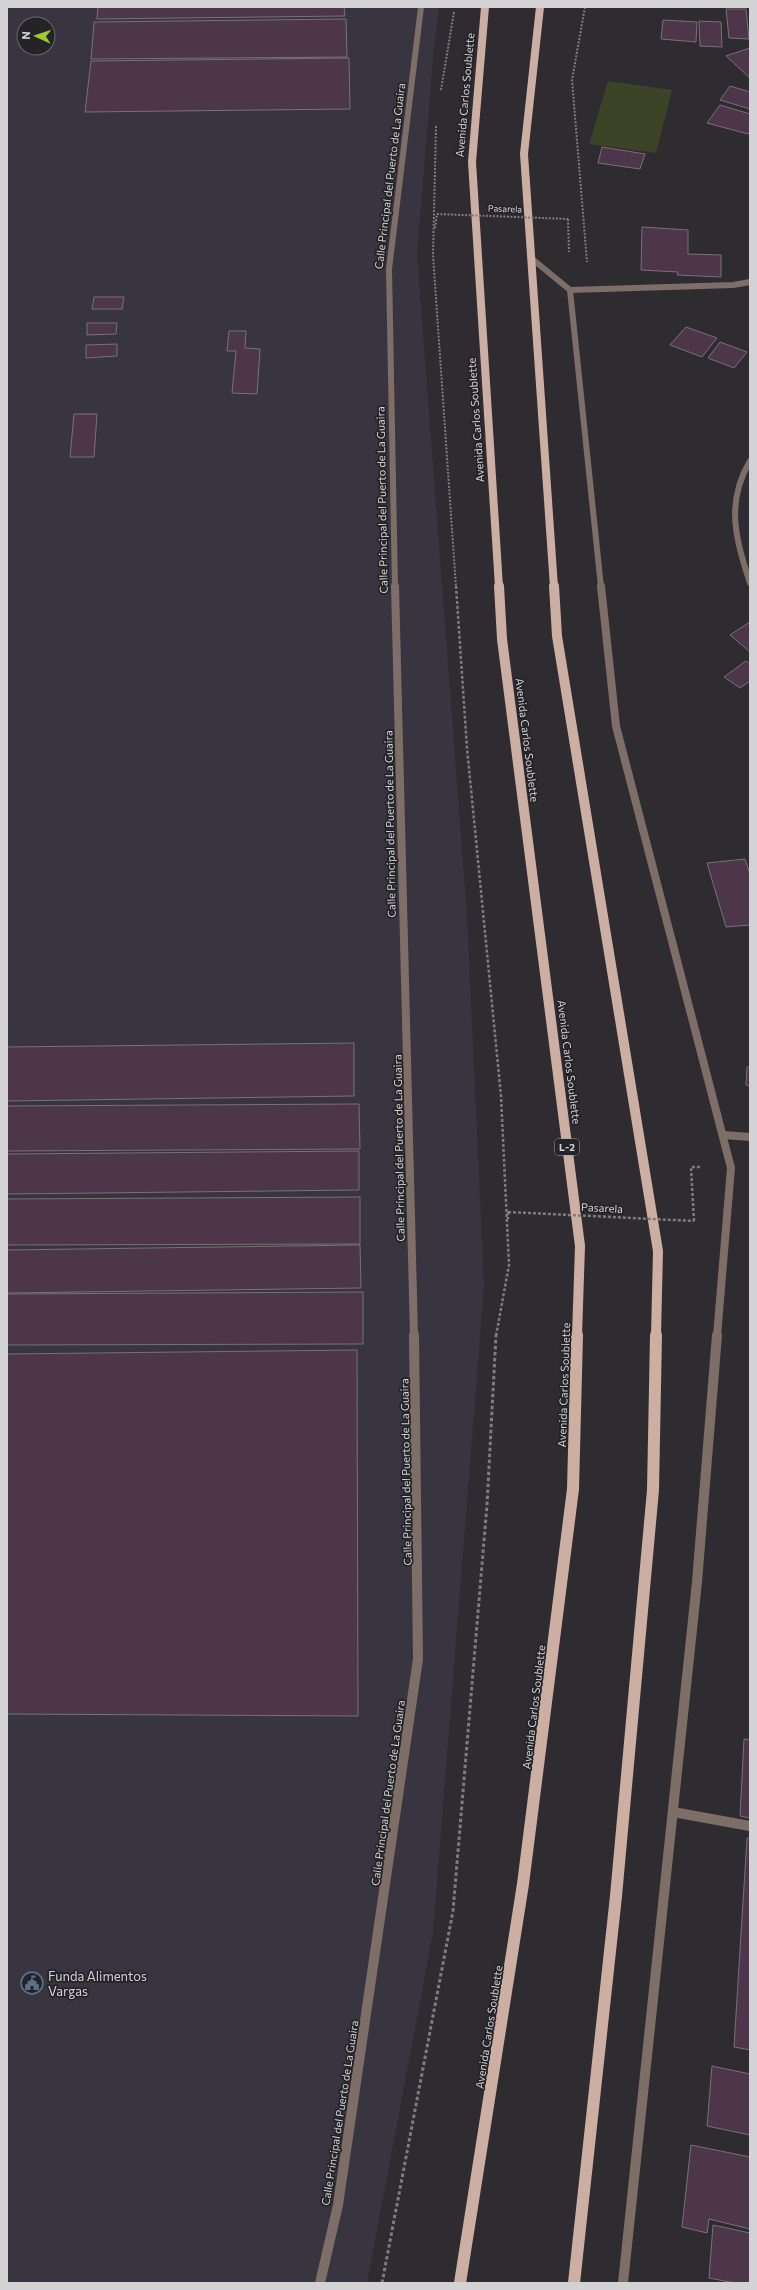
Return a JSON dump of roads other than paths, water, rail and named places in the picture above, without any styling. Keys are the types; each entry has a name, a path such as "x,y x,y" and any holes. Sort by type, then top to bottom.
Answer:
{"main road":[{"name":"Avenida Carlos Soublette","path":"460,2283 523,1884 573,1489 580,1246 502,639 472,162 485,7"},
{"path":"540,7 524,154 558,636 658,1251 653,1490 616,1896 574,2283"}],"street":[{"name":"Calle Principal del Puerto de La Guaira","path":"320,2283 338,2205 418,1660 417,1452 389,268 421,7"},
{"path":"531,258 570,290 733,285 750,282"},
{"path":"570,290 616,726 731,1168 697,1582 623,2283"},
{"path":"750,461 741,472 733,505 738,546 750,583"},
{"path":"723,1135 750,1137"},
{"path":"673,1812 750,1826"}],"place":[{"name":"Funda Alimentos Vargas","path":"32,1983"}]}
